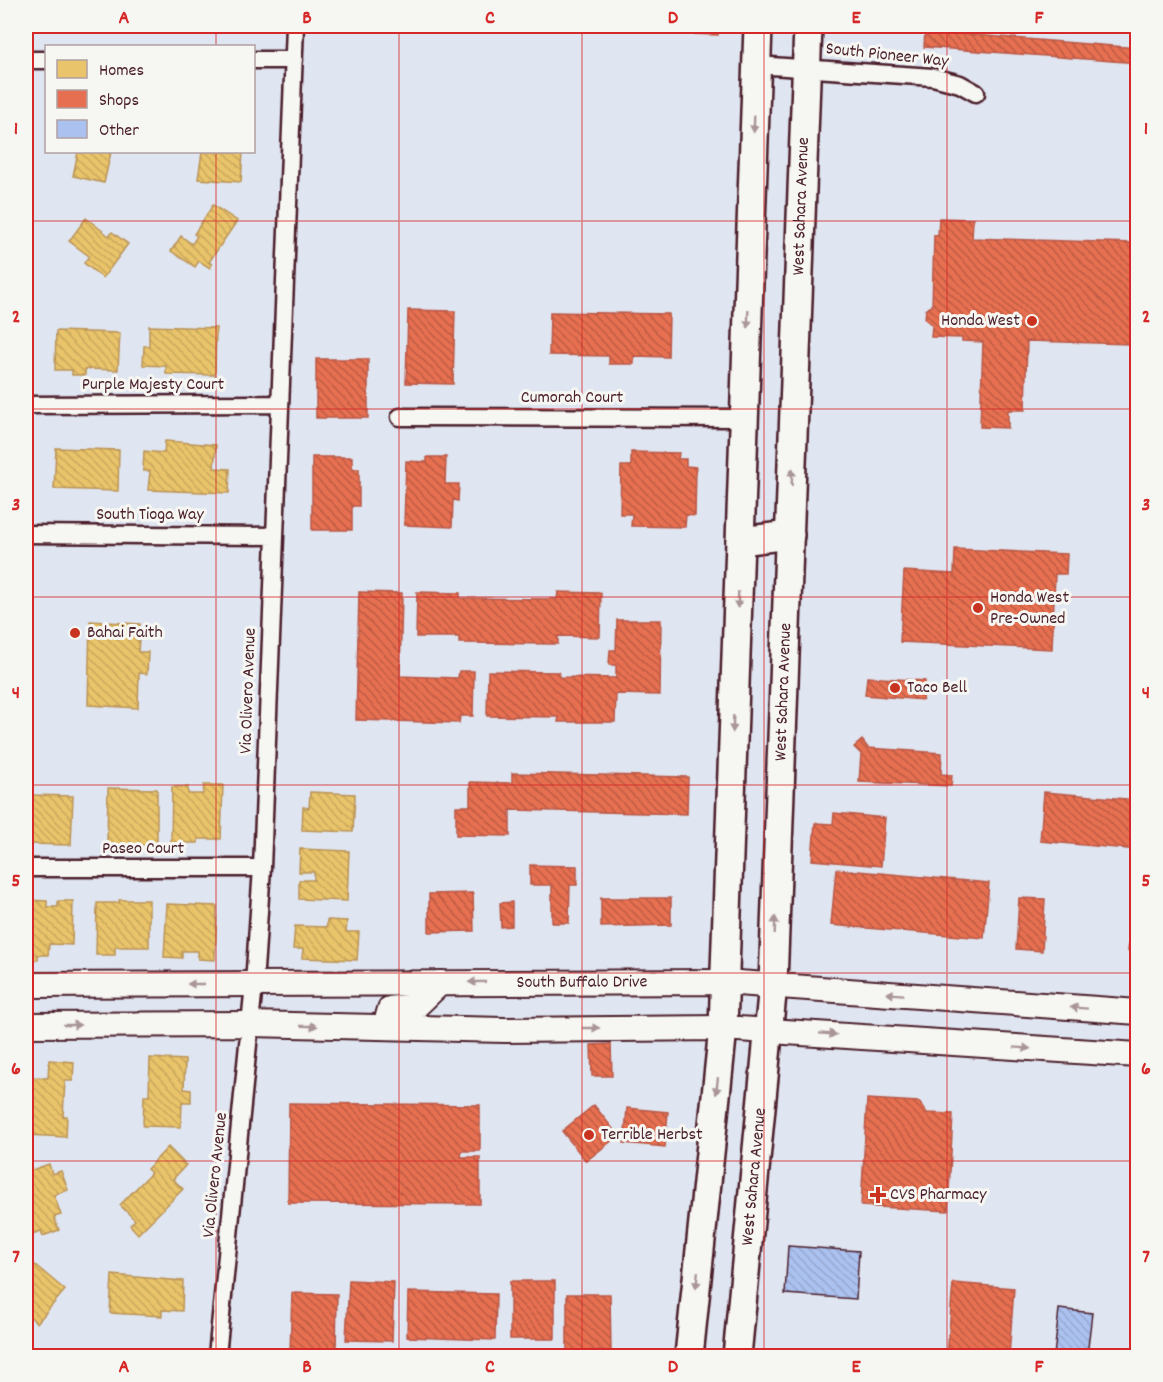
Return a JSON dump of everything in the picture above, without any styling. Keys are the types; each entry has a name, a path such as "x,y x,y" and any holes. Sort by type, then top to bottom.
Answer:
{"main road":[{"path":"689,1356 723,1028 758,26"},
{"name":"West Sahara Avenue","path":"737,1356 773,984 808,26"},
{"path":"740,541 790,535"},
{"name":"South Buffalo Drive","path":"26,985 724,982 1137,1012"},
{"path":"385,1027 390,1009 416,1006 440,983"},
{"path":"26,1025 250,1024 385,1027 723,1028 1137,1055"}],"street":[{"name":"Via Olivero Avenue","path":"217,1356 254,984 261,868 295,26"},
{"path":"26,60 45,60"},
{"path":"255,60 294,60"},
{"name":"South Pioneer Way","path":"756,65 933,77 960,84 976,93"},
{"name":"Purple Majesty Court","path":"26,405 280,404"},
{"name":"Cumorah Court","path":"400,417 744,417"},
{"name":"South Tioga Way","path":"26,534 275,536"},
{"name":"Paseo Court","path":"26,868 261,868"}],"building: Homes":[{"path":"78,153 111,153 104,183 73,176"},
{"path":"202,153 243,153 241,182 198,179"},
{"path":"213,205 237,221 209,262 212,264 210,268 199,261 195,267 171,251 181,236 192,244 197,236 194,234"},
{"path":"86,218 109,236 112,232 128,244 103,278 84,263 89,256 69,241"},
{"path":"149,326 216,328 215,375 166,374 166,366 143,365 144,346 149,346"},
{"path":"56,331 120,333 118,370 85,369 85,375 72,375 72,370 55,370"},
{"path":"165,441 216,445 214,468 230,469 229,493 148,490 150,471 143,471 144,451 164,453"},
{"path":"56,448 119,450 118,491 54,489"},
{"path":"90,621 140,624 138,652 148,652 147,674 139,673 138,708 88,705"},
{"path":"204,785 223,785 221,839 198,839 198,843 171,843 172,787 188,787 188,794 203,794"},
{"path":"108,788 157,789 157,846 107,844"},
{"path":"310,792 355,794 353,832 302,830 303,807 309,808"},
{"path":"28,795 73,796 71,845 27,844"},
{"path":"300,849 349,851 347,901 299,899 299,880 314,880 314,872 299,872"},
{"path":"26,900 47,901 47,907 58,907 58,901 73,901 72,945 49,944 48,955 38,955 38,960 26,959"},
{"path":"119,900 149,900 149,947 115,947 115,955 96,955 97,903 119,903"},
{"path":"167,904 217,906 215,960 198,959 198,951 182,951 182,958 164,957"},
{"path":"327,920 347,921 346,932 359,932 357,960 302,958 303,949 293,949 295,926 327,927"},
{"path":"150,1058 185,1060 184,1089 191,1090 191,1102 182,1102 181,1127 143,1126 144,1096 149,1096"},
{"path":"49,1060 74,1062 73,1081 65,1081 63,1116 67,1116 66,1137 26,1135 26,1077 48,1078"},
{"path":"168,1147 186,1165 173,1179 183,1189 138,1234 130,1225 135,1220 120,1205 151,1173 147,1169"},
{"path":"49,1164 52,1174 61,1171 68,1190 54,1195 61,1215 54,1217 59,1230 43,1236 41,1231 29,1235 26,1225 26,1172"},
{"path":"34,1264 65,1290 37,1323 26,1313 26,1274"},
{"path":"112,1275 183,1281 182,1311 162,1310 162,1316 110,1313"}],"building: Shops":[{"path":"662,26 718,26 718,35 662,33"},
{"path":"843,26 861,26 861,29 843,28"},
{"path":"1102,26 1138,26 1138,28"},
{"path":"925,31 1138,48 1138,63 924,47"},
{"name":"Honda West","path":"939,218 973,219 972,238 1134,243 1132,311 1138,311 1138,341 1131,341 1131,344 1027,341 1025,410 1008,410 1008,428 980,427 983,342 962,341 962,338 931,337 932,325 925,319 926,309 932,306 934,235 938,236"},
{"path":"408,310 455,311 453,384 406,383"},
{"path":"550,312 669,314 668,357 634,356 634,364 609,364 609,356 549,355"},
{"path":"316,359 368,359 368,418 316,418"},
{"path":"631,452 679,453 678,459 686,459 686,466 696,467 695,516 686,515 685,527 631,526 632,514 620,514 621,466 631,466"},
{"path":"312,457 352,457 352,469 359,469 359,506 352,506 352,530 312,530"},
{"path":"427,457 446,457 445,484 459,484 458,501 453,500 452,527 404,525 406,461 427,462"},
{"name":"Honda West Pre-Owned","path":"955,549 1067,554 1066,574 1055,574 1052,649 900,642 904,571 954,574"},
{"path":"359,592 402,593 400,676 458,678 459,671 474,671 473,716 460,716 459,723 356,720"},
{"path":"417,592 460,593 460,598 557,599 558,592 601,593 600,637 558,636 558,644 459,643 459,637 416,637"},
{"path":"617,620 661,620 660,695 616,694 615,722 558,722 559,717 487,716 488,671 559,672 559,677 616,678 616,665 609,665 610,650 616,650"},
{"name":"Taco Bell","path":"867,677 925,681 923,700 865,695"},
{"path":"862,740 868,748 942,753 941,774 952,775 951,786 859,782 861,754 854,747"},
{"path":"512,773 688,777 687,814 510,810 510,836 456,835 456,806 470,806 470,782 512,783"},
{"path":"1044,792 1138,800 1138,850 1040,841"},
{"path":"834,813 885,818 881,866 812,860 815,823 833,824"},
{"path":"530,865 577,866 577,885 570,885 569,923 552,923 552,885 530,885"},
{"path":"836,869 989,883 984,938 831,925"},
{"path":"473,893 474,931 429,932 429,894"},
{"path":"601,898 671,898 671,925 601,927"},
{"path":"1019,898 1045,899 1042,951 1016,949"},
{"path":"1133,901 1138,901 1138,952 1128,951"},
{"path":"512,902 512,926 501,927 500,903"},
{"path":"611,1044 612,1076 592,1076 591,1045"},
{"name":"CVS Pharmacy","path":"867,1099 919,1102 927,1113 953,1114 948,1211 861,1206"},
{"path":"289,1103 480,1105 480,1151 462,1151 461,1157 480,1157 480,1204 288,1203"},
{"name":"Terrible Herbst","path":"594,1105 613,1129 613,1140 586,1161 562,1131"},
{"path":"627,1108 668,1112 665,1147 624,1143"},
{"path":"349,1280 394,1282 392,1341 346,1340"},
{"path":"510,1281 555,1281 555,1339 510,1339"},
{"path":"953,1283 1014,1288 1009,1356 947,1356"},
{"path":"408,1292 496,1294 495,1340 407,1337"},
{"path":"292,1293 337,1294 336,1354 290,1352"},
{"path":"567,1294 610,1294 611,1351 567,1351"}],"building: Other":[{"path":"788,1246 859,1251 856,1299 785,1294"},
{"path":"1059,1309 1092,1313 1087,1356 1054,1356"}],"place":[{"name":"Honda West","path":"1032,321"},
{"name":"Honda West Pre-Owned","path":"978,608"},
{"name":"Bahai Faith","path":"75,633"},
{"name":"Taco Bell","path":"895,688"},
{"name":"Terrible Herbst","path":"589,1135"},
{"name":"CVS Pharmacy","path":"878,1195"}]}
